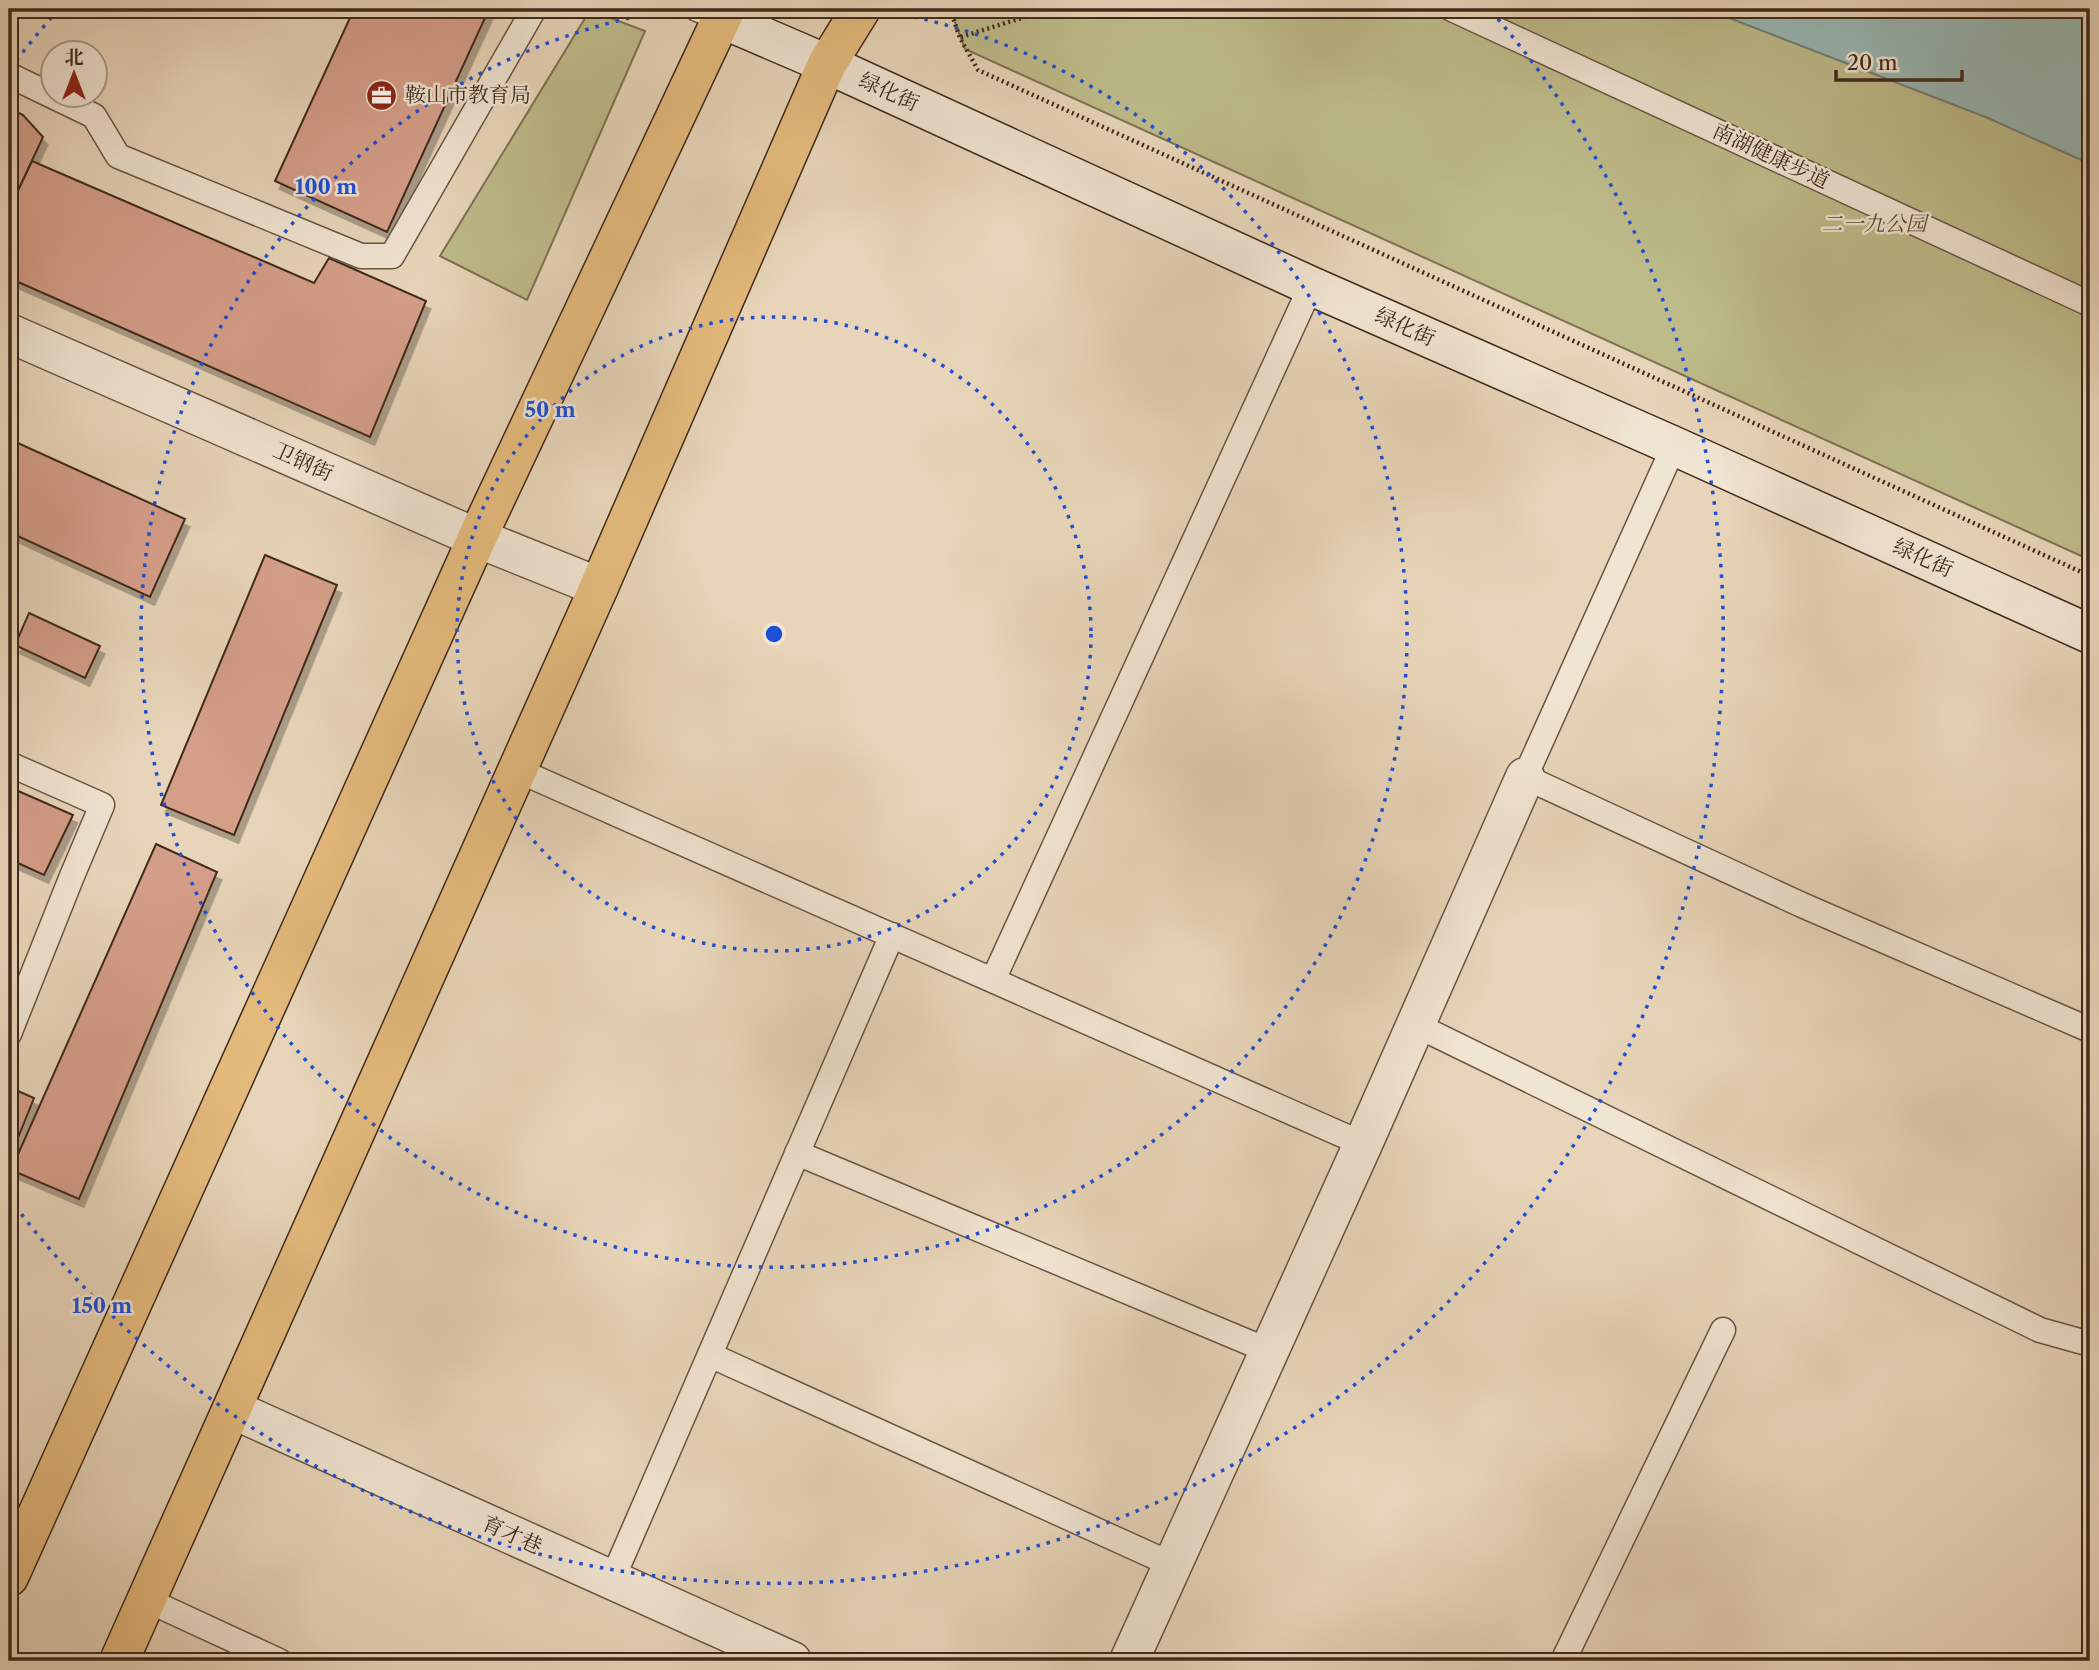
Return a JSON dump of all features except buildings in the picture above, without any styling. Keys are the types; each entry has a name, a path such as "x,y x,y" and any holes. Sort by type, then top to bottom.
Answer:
{"main road":[{"path":"119,1661 599,587 827,64 861,9"},
{"path":"9,1577 715,12"}],"street":[{"name":"绿化街","path":"715,12 1311,286 2090,634"},
{"name":"卫钢街","path":"9,333 477,538 599,587"},
{"path":"1129,1661 1363,1144 1525,777"},
{"name":"育才巷","path":"232,1409 792,1661"}],"lane":[{"path":"9,75 94,116 118,156 361,256 392,256 534,9"},
{"name":"南湖健康步道","path":"1452,9 2090,304"},
{"path":"993,980 1311,286"},
{"path":"1674,446 1525,777 1802,905 2090,1030"},
{"path":"9,764 102,805 9,1034"},
{"path":"517,769 1363,1144"},
{"path":"612,1580 892,936"},
{"path":"1416,1025 2040,1330 2090,1344"},
{"path":"797,1153 1269,1351"},
{"path":"1563,1661 1723,1330"},
{"path":"710,1355 1173,1565"},
{"path":"146,1600 279,1661"}],"path":[{"path":"950,9 960,38 978,70 2090,576"},
{"path":"960,38 1050,9"}],"green space":[{"name":"二一九公园","path":"950,9 2090,9 2090,560 965,49"},
{"path":"590,10 645,31 527,300 440,256"}],"water":[{"path":"1706,9 2090,9 2090,164 1988,118"}],"place":[{"name":"鞍山市教育局","path":"382,95"}]}
